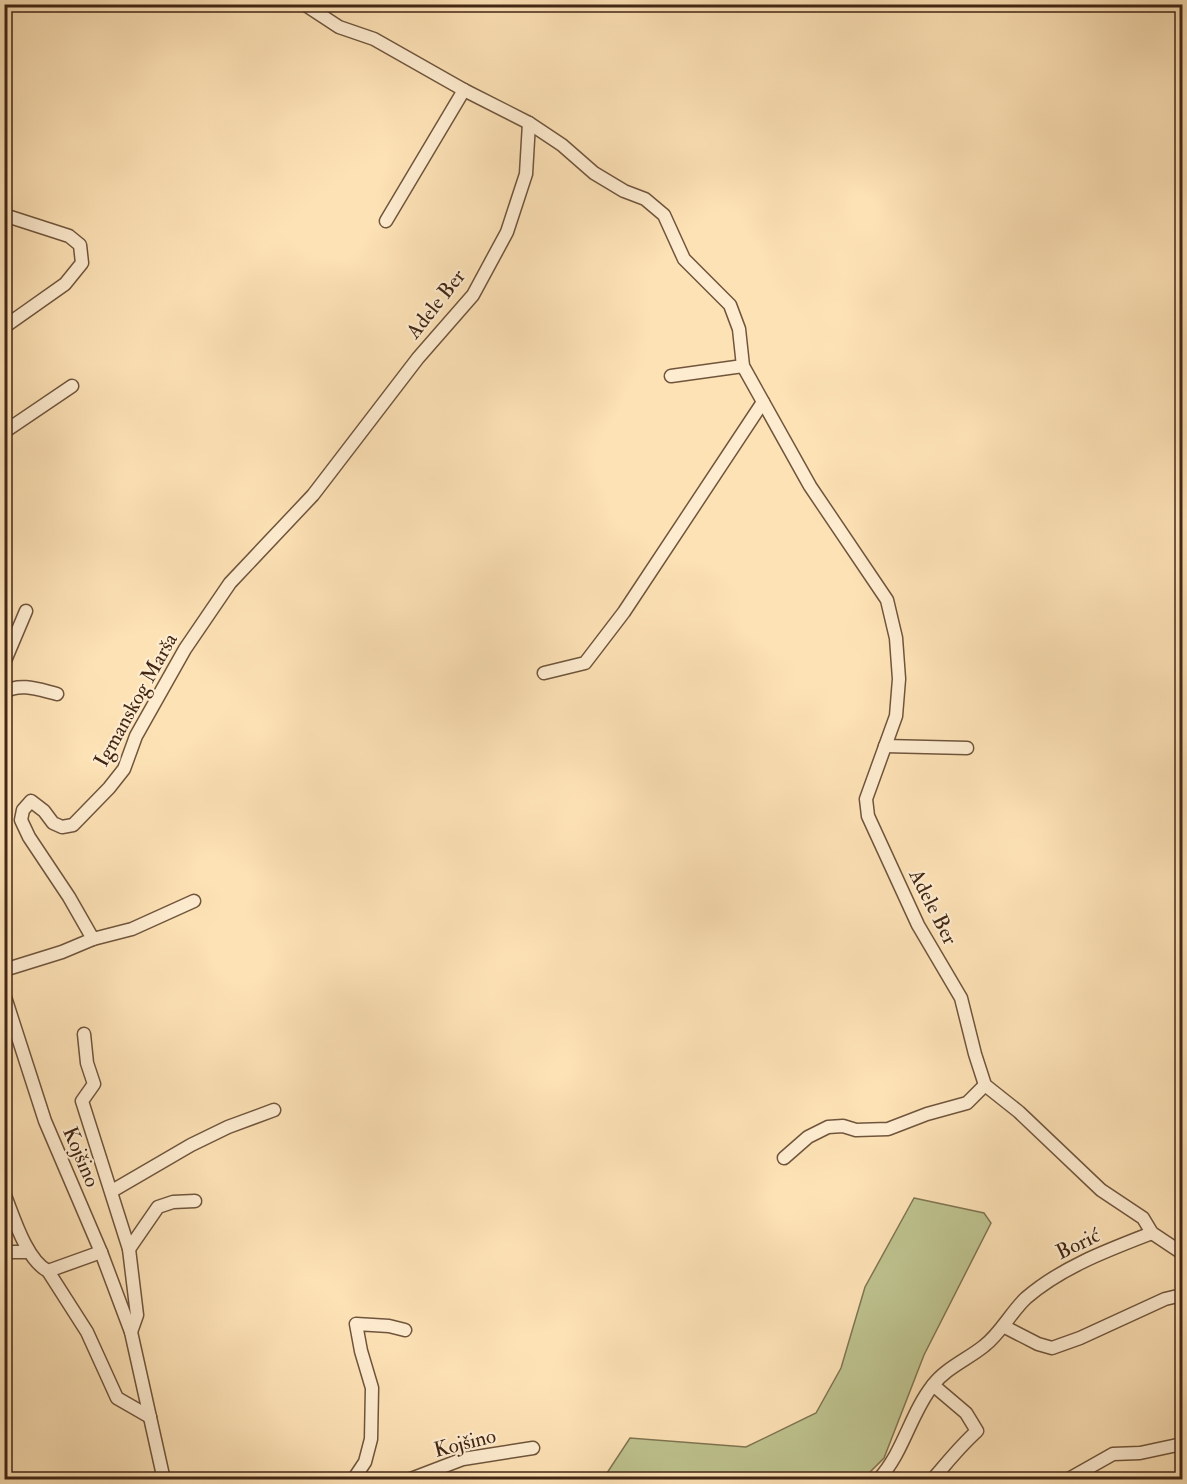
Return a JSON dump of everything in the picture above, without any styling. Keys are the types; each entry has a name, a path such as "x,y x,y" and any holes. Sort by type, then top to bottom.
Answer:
{"street":[{"name":"Adele Ber","path":"304,4 339,27 374,39 464,90 529,123 562,145 594,173 624,191 645,199 664,215 684,259 730,305 739,329 743,366 810,486 888,600 896,638 899,679 896,716 866,799 868,816 918,924 961,998 985,1085"},
{"path":"386,221 464,90"},
{"name":"Adele Ber","path":"343,455 418,358 473,295 507,232 517,203 526,174 529,123"},
{"path":"4,215 69,236 80,245 82,263 65,284 4,327"},
{"path":"671,376 743,366"},
{"path":"4,432 72,386"},
{"path":"544,673 585,663 624,612 763,402"},
{"name":"Igmanskog Marša","path":"93,939 69,897 29,837 21,820 23,810 31,801 53,824 62,827 73,825 109,788 124,769 136,736 186,648 230,583 313,495 343,455"},
{"path":"4,663 26,611"},
{"path":"4,692 9,689 28,687 57,694"},
{"path":"885,746 967,748"},
{"path":"4,970 62,952 93,939 132,929 194,901"},
{"name":"Kojšino","path":"4,994 45,1121 101,1252 131,1332 164,1479"},
{"name":"Kojšino","path":"84,1034 87,1063 94,1084 82,1101 129,1249 137,1315 131,1332"},
{"path":"784,1158 808,1137 828,1127 843,1126 856,1130 888,1129 927,1114 967,1103 985,1085 1019,1112 1101,1190 1143,1218 1152,1233 1182,1253"},
{"name":"Kojšino","path":"112,1191 190,1145 228,1127 274,1110"},
{"path":"4,1193 29,1252 41,1268 48,1271 87,1332 117,1398 150,1417"},
{"path":"129,1249 158,1207 172,1202 195,1201"},
{"name":"Borić","path":"878,1479 902,1445 915,1415 933,1385 986,1345 1025,1299 1064,1271 1152,1233"},
{"path":"4,1252 29,1252"},
{"path":"48,1271 101,1252"},
{"path":"1003,1326 1038,1344 1052,1348 1080,1338 1165,1299 1182,1295"},
{"path":"353,1479 365,1462 371,1439 372,1388 356,1324 390,1326 405,1330"},
{"path":"933,1385 966,1413 977,1431 956,1450 933,1479"},
{"path":"1067,1479 1113,1454 1140,1453 1182,1444"},
{"name":"Kojšino","path":"408,1479 463,1459 533,1448"}],"green space":[{"path":"914,1198 984,1213 991,1223 924,1355 884,1458 863,1479 603,1479 630,1438 746,1447 816,1413 841,1368 865,1287"}]}
